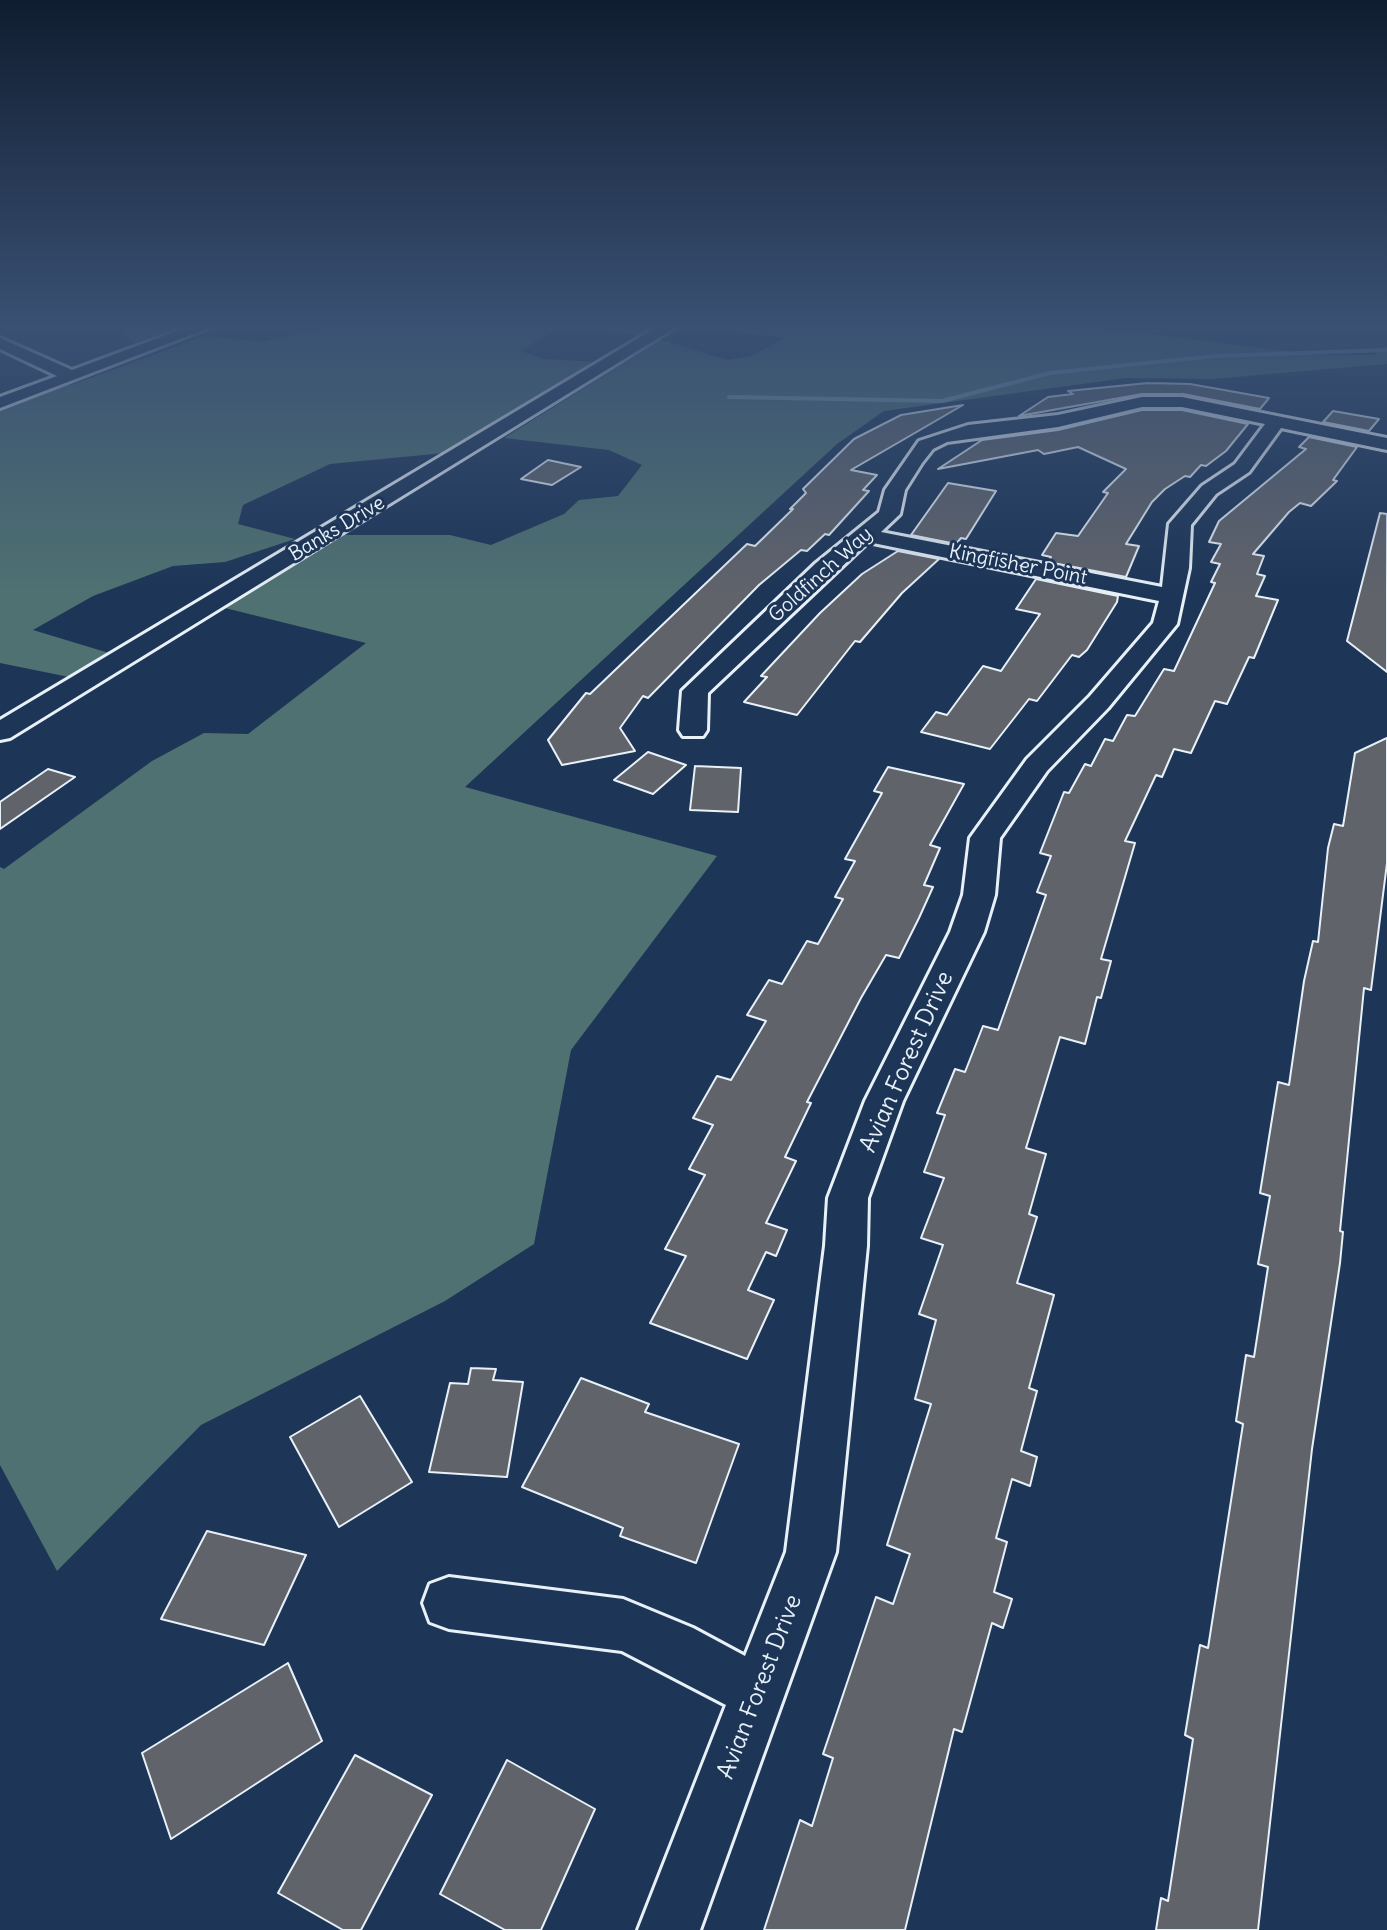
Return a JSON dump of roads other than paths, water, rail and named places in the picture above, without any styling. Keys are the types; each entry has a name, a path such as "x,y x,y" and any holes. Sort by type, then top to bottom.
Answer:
{"street":[{"name":"Banks Drive","path":"0,732 524,414"},
{"name":"Goldfinch Way","path":"693,730 695,691 824,568 889,514 895,490 926,445 968,431 1058,421 1089,414"},
{"name":"Goldfinch Way","path":"1239,414 1387,444"},
{"name":"Avian Forest Drive","path":"669,1930 811,1552 846,1246 848,1198 879,1115 967,932 979,895 985,838 1037,765 1099,702 1165,624 1178,568 1180,524 1209,490 1242,468 1276,422"},
{"name":"Kingfisher Point","path":"865,535 1171,596"},
{"path":"449,1603 623,1625 674,1647 758,1693"}]}
